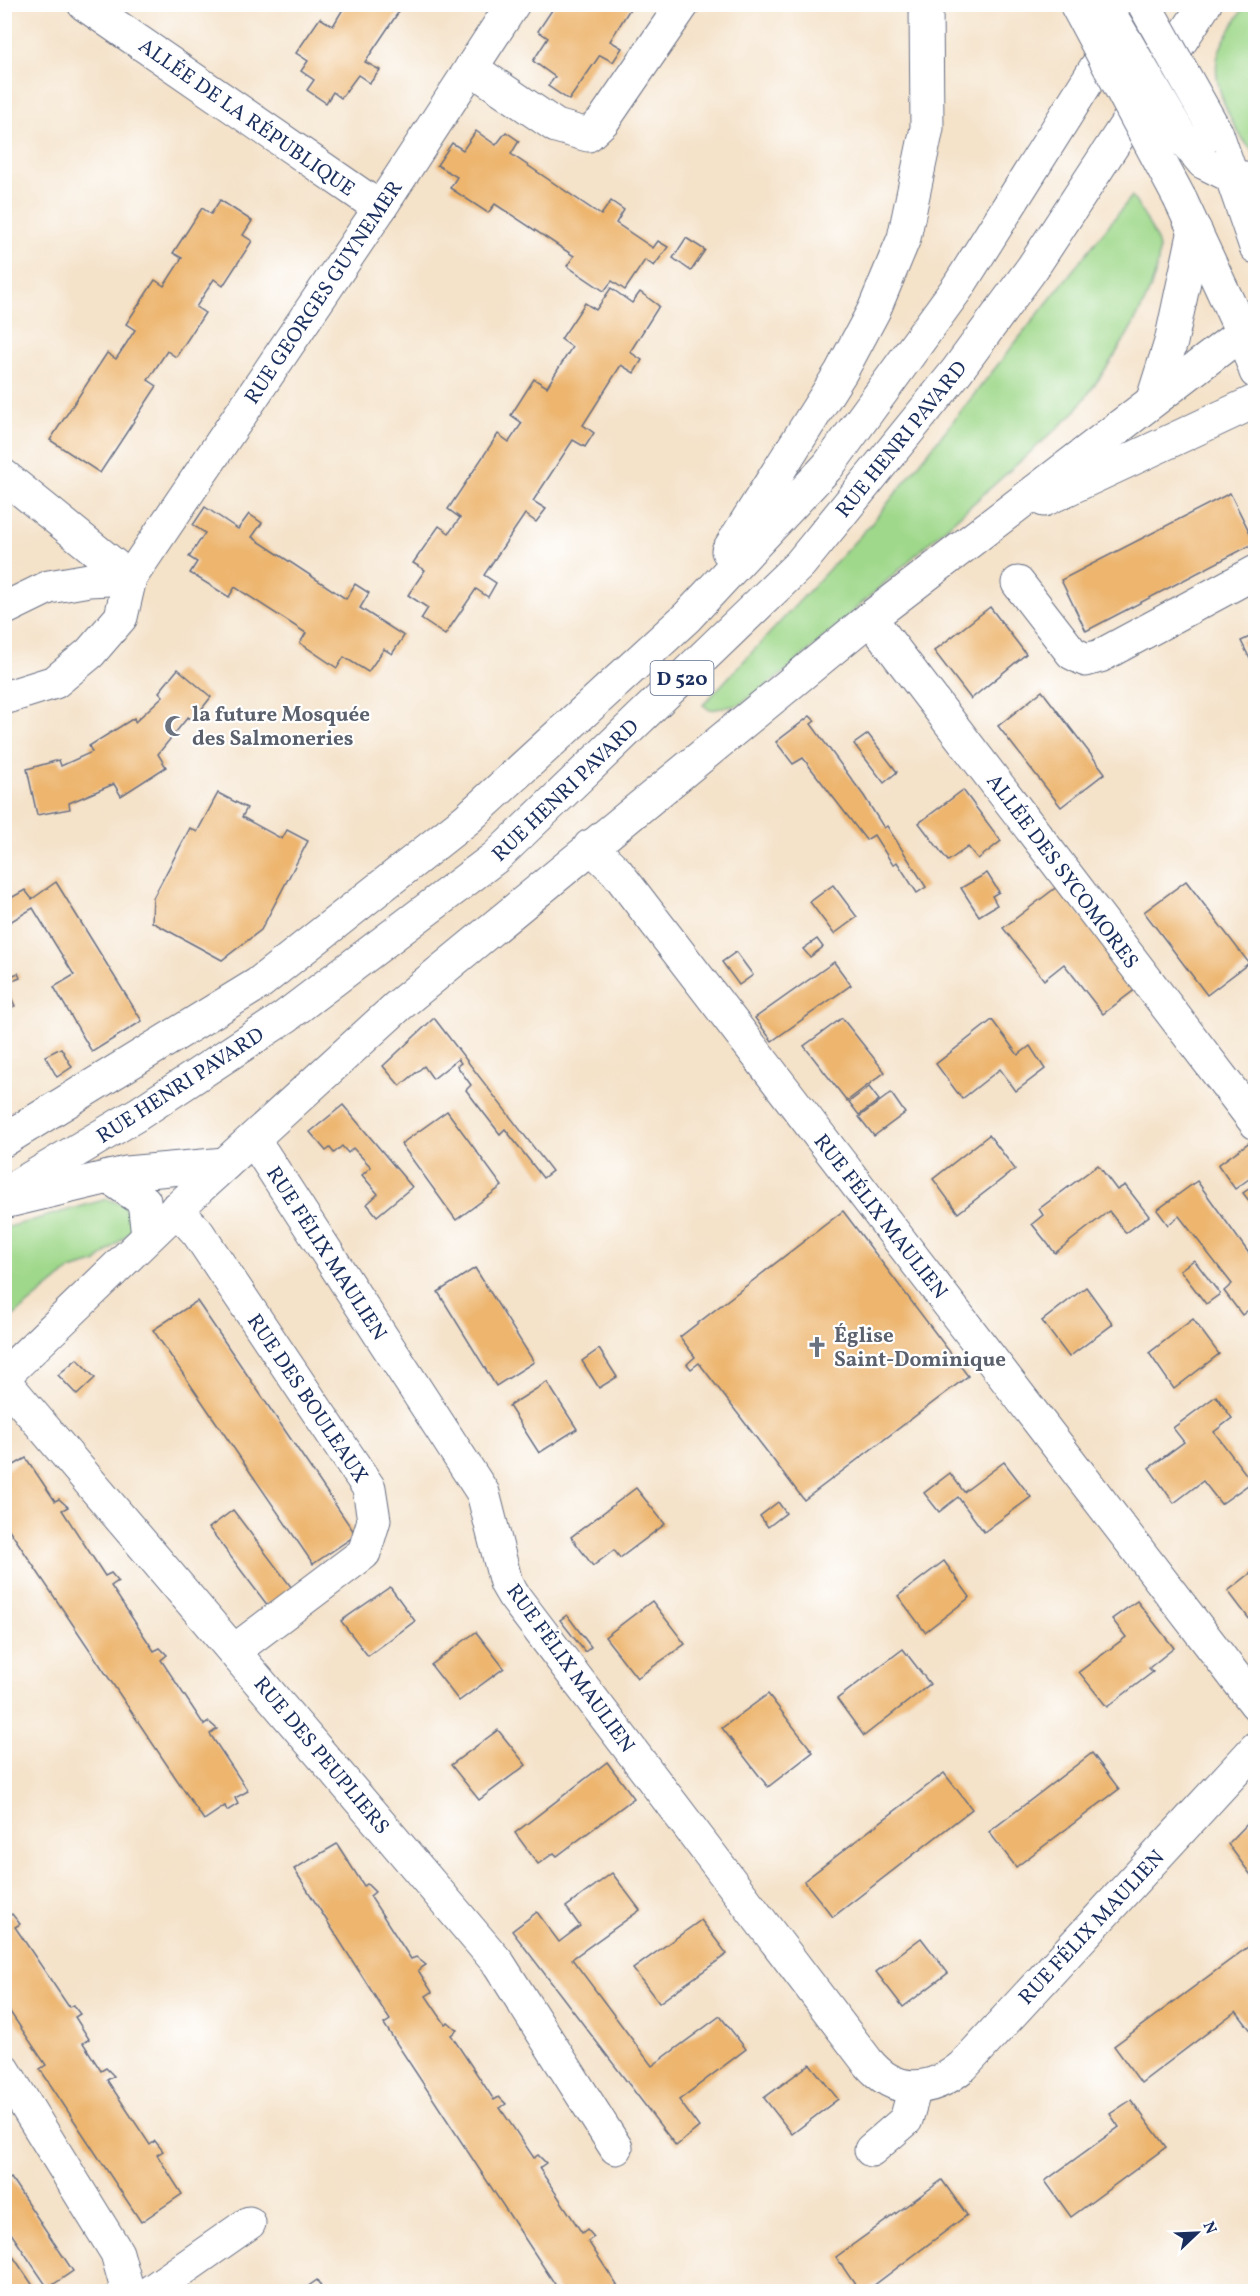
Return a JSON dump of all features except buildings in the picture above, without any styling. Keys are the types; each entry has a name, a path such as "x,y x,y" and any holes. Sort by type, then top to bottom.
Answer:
{"street":[{"name":"ALLÉE DE LA RÉPUBLIQUE","path":"84,4 380,208"},
{"name":"RUE GEORGES GUYNEMER","path":"130,578 380,208 513,4"},
{"path":"471,68 556,126 588,135 603,121 683,4"},
{"path":"687,617 841,372 874,310 904,238 927,128 926,4"},
{"path":"1076,4 1251,333 1256,372"},
{"path":"1104,4 1180,135 1210,148 1244,178 1256,247"},
{"name":"RUE HENRI PAVARD","path":"4,1140 258,984 467,819 687,617 828,466 842,447 958,287 1136,4"},
{"path":"1144,4 1210,148"},
{"name":"RUE HENRI PAVARD","path":"4,1194 138,1114 285,1017 496,857 801,564 956,372 1033,267 1205,4"},
{"path":"1153,399 1171,342 1195,230"},
{"path":"4,1376 176,1209 396,1007 870,618 1153,399 1251,333"},
{"path":"983,529 1256,401"},
{"path":"4,476 130,578"},
{"path":"1018,584 1072,653 1086,660 1101,656 1256,572"},
{"path":"4,609 49,587 89,580 130,578"},
{"path":"4,698 55,682 90,653 121,616 130,578"},
{"name":"ALLÉE DES SYCOMORES","path":"870,618 1256,1123"},
{"name":"RUE FÉLIX MAULIEN","path":"590,846 623,881 1256,1704"},
{"name":"RUE FÉLIX MAULIEN","path":"252,1141 268,1161 483,1493 506,1583 513,1595 870,2064 885,2079 915,2088 949,2078 963,2066 1256,1748"},
{"path":"4,1202 126,1173 225,1164"},
{"path":"109,1177 144,1201 148,1236"},
{"name":"RUE DES BOULEAUX","path":"176,1209 198,1233 369,1488 374,1520 364,1553 234,1651"},
{"name":"RUE DES PEUPLIERS","path":"4,1381 499,1964 616,2148"},
{"path":"4,2070 117,2253 126,2285 124,2292"},
{"path":"871,2150 906,2120 915,2088"},
{"path":"150,2292 249,2223"}],"green space":[{"path":"1245,5 1255,5 1255,154 1231,119 1217,75 1220,49"},
{"path":"1132,196 1158,244 1157,268 1140,312 1127,335 1073,414 785,672 739,705 710,710 703,705 872,523"},
{"path":"107,1199 124,1205 134,1221 129,1233 95,1263 70,1270 5,1323 5,1228"}],"place":[{"name":"la future Mosquée des Salmoneries","path":"175,726"},
{"name":"Église Saint-Dominique","path":"817,1347"}]}
